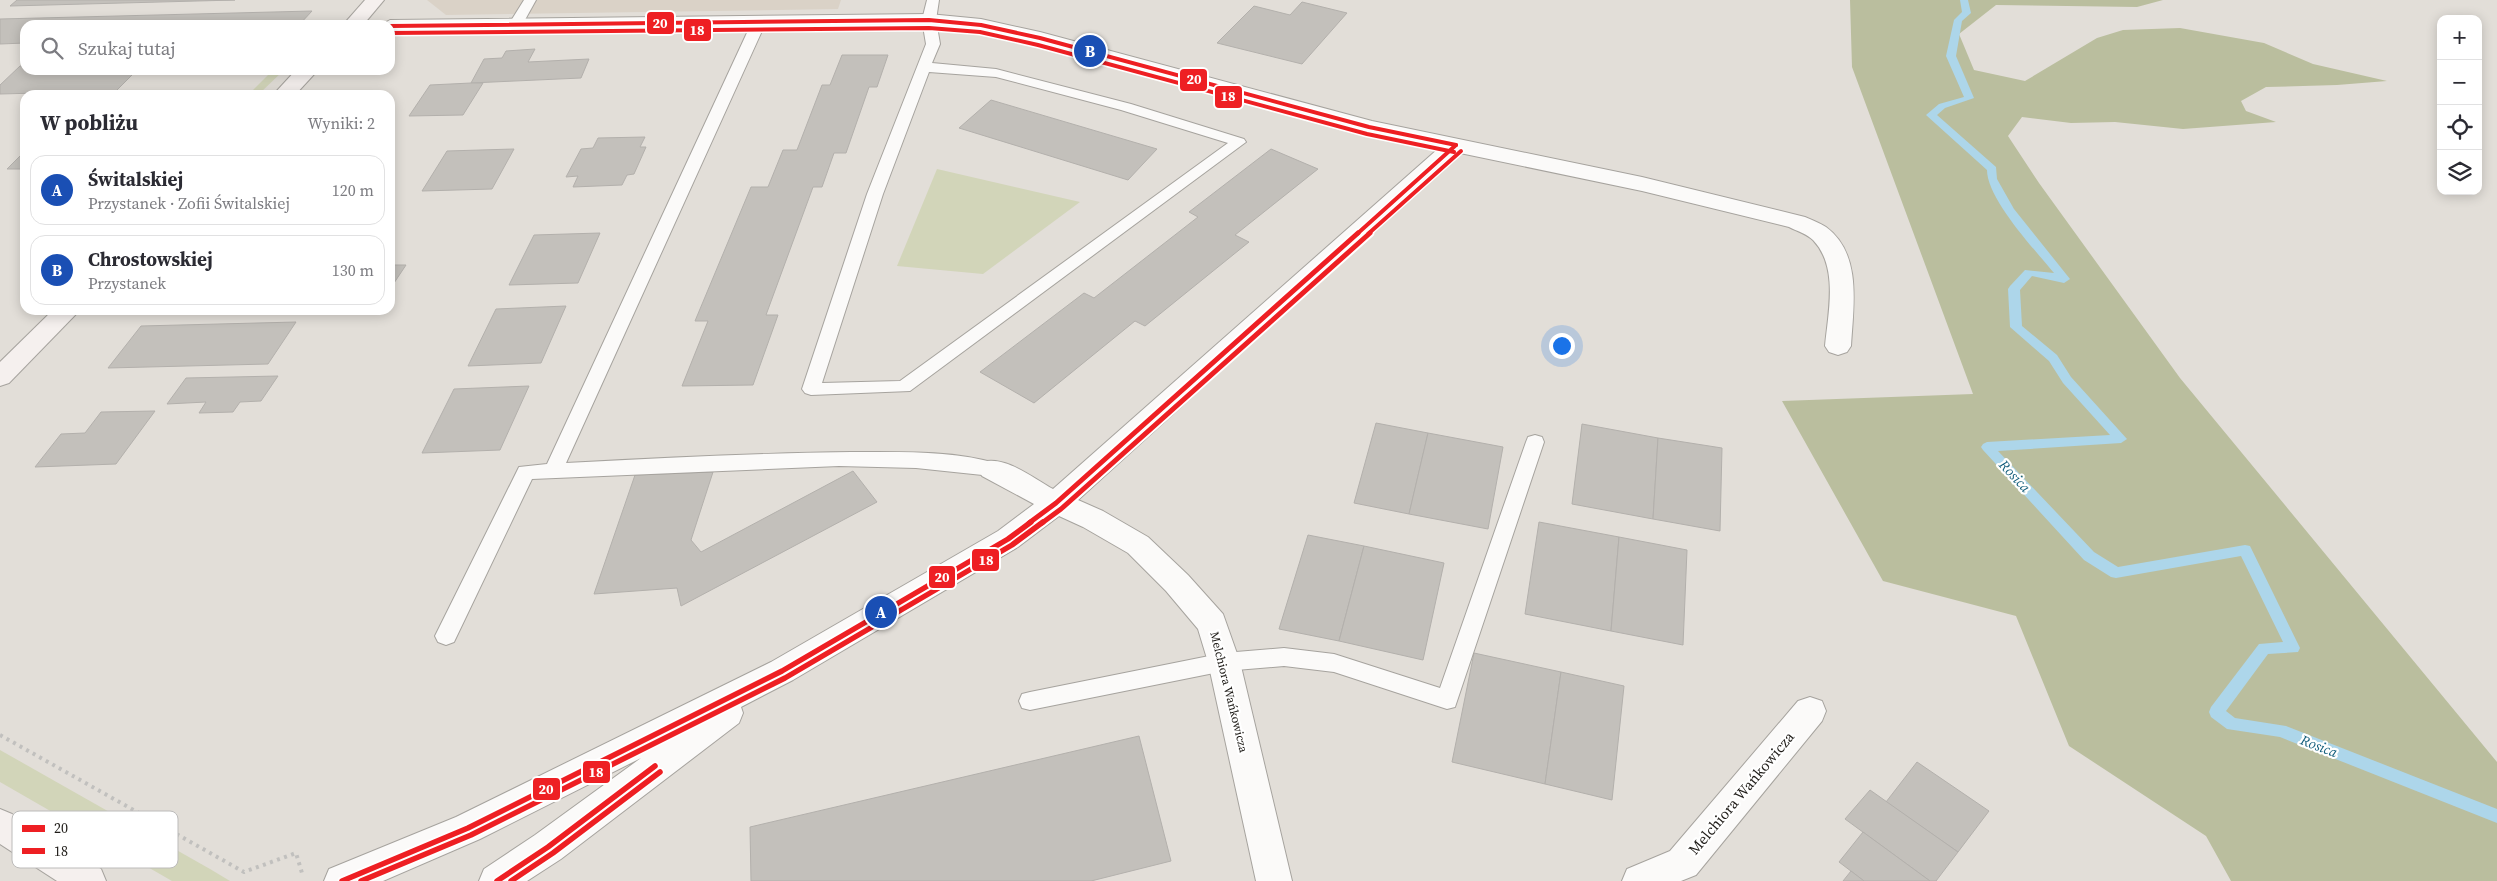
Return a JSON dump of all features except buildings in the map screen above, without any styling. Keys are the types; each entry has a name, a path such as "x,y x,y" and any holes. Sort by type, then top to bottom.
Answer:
{"street":[{"path":"357,20 375,0"},
{"path":"395,26 929,20 981,25 1040,38 1369,127 1744,208 1797,222 1820,234 1836,252 1841,269 1838,346"},
{"path":"288,90 303,75"},
{"path":"342,881 468,828 782,671 1008,539 1056,503 1456,145"},
{"path":"0,377 63,315"},
{"path":"0,369 22,354"},
{"name":"Melchiora Wańkowicza","path":"992,469 1056,503 1093,519 1138,545 1177,583 1212,623 1224,662 1274,881"},
{"path":"497,881 548,848 782,671"},
{"name":"Melchiora Wańkowicza","path":"1640,881 1683,863 1810,711"},
{"path":"0,825 12,833"},
{"path":"68,868 88,881"}],"lane":[{"path":"516,24 530,0"},
{"path":"925,67 996,73 1126,107 1239,142 904,387 811,389 875,194 934,44 929,20 933,0"},
{"path":"553,470 759,22"},
{"path":"1030,701 1224,662 1284,657 1334,662 1447,700 1535,442"},
{"path":"446,636 526,472 749,461 894,458 951,462 992,469"}],"path":[{"path":"0,735 135,811"},
{"path":"178,835 244,872 296,853 304,881"}],"shaded area":[{"path":"427,0 841,0 838,9 446,15"}],"green space":[{"path":"1850,0 2163,0 2137,7 1996,5 1959,34 1974,70 2025,81 2097,38 2123,30 2180,28 2264,43 2313,64 2387,81 2337,85 2266,87 2241,101 2246,111 2276,122 2183,129 2115,122 2071,123 2022,117 2008,136 2039,183 2180,378 2497,762 2497,881 2231,881 2206,836 2069,746 2016,616 1883,581 1782,401 1973,394 1852,67"},
{"path":"268,75 279,75 263,90 253,90"},
{"path":"937,169 1080,202 983,274 897,266"},
{"path":"0,750 108,811 50,811 0,782"},
{"path":"178,851 230,881 172,881 149,868 178,868"}],"waterway":[{"name":"Rosica","path":"1964,0 1967,13 1958,20 1951,56 1969,98 1942,106 1931,115 1992,169 1992,179 2009,210 2064,279 2029,272 2014,289 2016,327 2053,358 2067,380 2121,439 1987,447 2089,556 2116,573 2245,550 2293,648 2264,648 2216,712 2232,724 2281,731 2497,816"}],"transit line":[{"name":"20","path":"395,26 929,20 981,25 1040,38 1369,127 1456,145"},
{"name":"18","path":"395,33 929,28 980,32 1038,45 1367,134 1454,152"},
{"name":"20","path":"342,881 468,828 782,671 1008,539 1056,503 1456,145"},
{"name":"18","path":"361,881 471,835 785,678 1012,545 1061,509 1461,151"},
{"name":"20","path":"497,881 548,847 655,766"},
{"name":"18","path":"511,881 553,853 660,772"}],"place":[{"name":"Chrostowskiej","path":"1090,51"},
{"name":"Świtalskiej","path":"881,612"}]}
